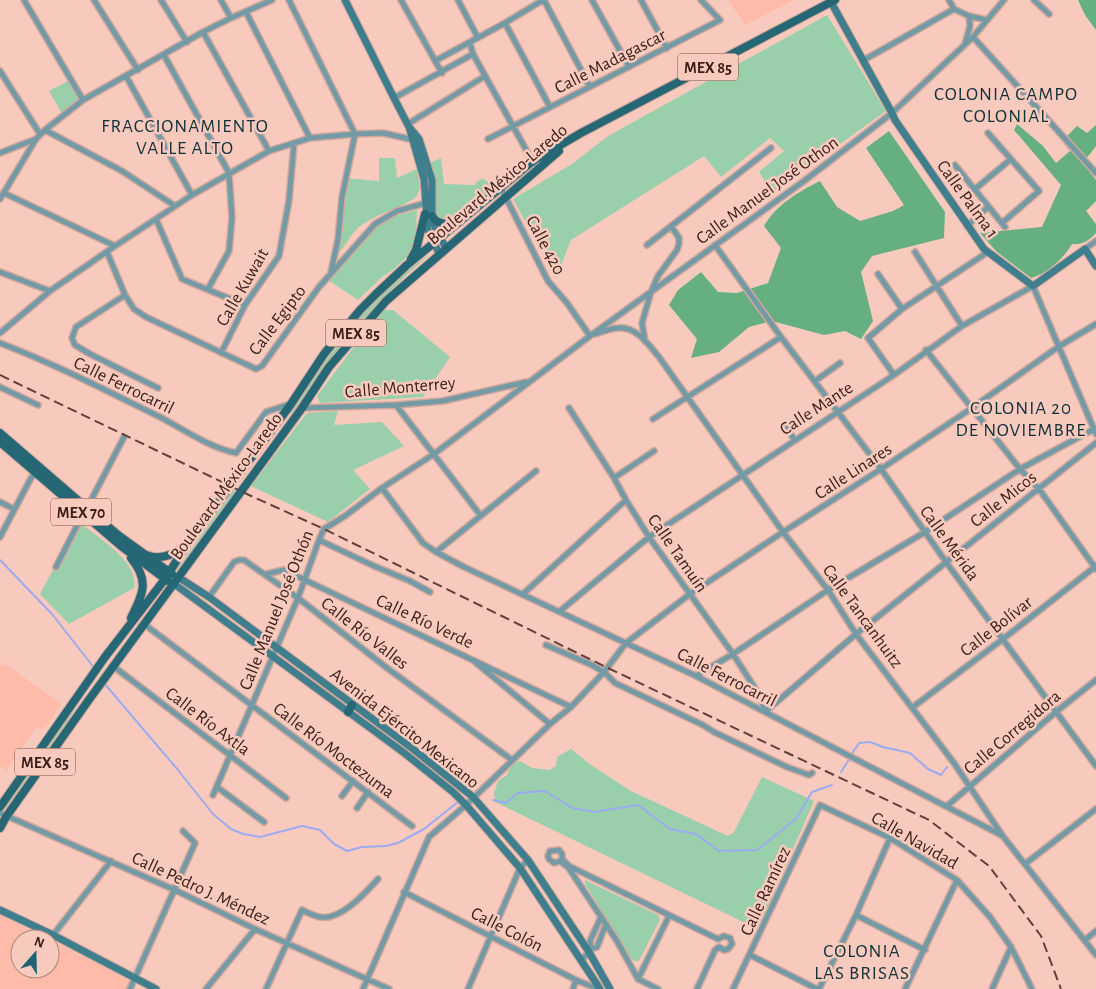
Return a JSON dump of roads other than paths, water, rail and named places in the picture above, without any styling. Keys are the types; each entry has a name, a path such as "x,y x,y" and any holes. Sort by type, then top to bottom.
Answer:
{"main road":[{"path":"345,0 416,140 432,180 428,215 416,250 407,265"},
{"name":"Calle Palma 1","path":"833,1 895,120 967,226 988,252 1033,286"},
{"name":"Boulevard México-Laredo","path":"0,806 104,657 167,576 186,546 291,404 324,354 360,310 407,265 501,188 581,133 833,1"},
{"path":"416,140 424,179 428,215 439,253"},
{"name":"Boulevard México-Laredo","path":"0,828 3,815 302,408 329,366 386,301 505,197 535,165"},
{"path":"428,215 436,221 450,226 460,222"},
{"path":"437,241 446,248"},
{"path":"1085,249 1096,266"},
{"name":"Calle Mante","path":"1033,286 1085,249"},
{"name":"MEX 70","path":"0,433 122,546 175,580"},
{"name":"MEX 70","path":"0,442 38,470"},
{"name":"MEX 70","path":"85,511 167,576"},
{"path":"121,636 143,594 141,573 122,546"},
{"path":"139,552 158,557 172,554 186,546"},
{"name":"Avenida Ejército Mexicano","path":"175,580 210,598 276,647 437,778 466,804 520,868 582,960 599,989"},
{"name":"Avenida Ejército Mexicano","path":"175,580 273,656 350,709 413,749 473,798 528,860 590,951 610,989"},
{"path":"0,910 40,929"},
{"path":"60,939 156,989"}],"street":[{"path":"24,0 83,100"},
{"path":"94,0 138,70"},
{"path":"161,0 187,42"},
{"path":"221,0 231,18"},
{"path":"0,154 40,134 83,100 203,32 272,0"},
{"path":"289,0 355,134 342,197 338,239 331,274"},
{"path":"401,0 442,72"},
{"path":"458,0 478,38"},
{"path":"435,61 470,43 543,0 590,87"},
{"path":"592,0 629,67"},
{"path":"641,0 668,48"},
{"name":"Calle Madagascar","path":"488,139 720,20 701,0"},
{"path":"949,0 954,9 969,16 987,20"},
{"name":"Calle Manuel José Othon","path":"528,382 804,181 892,113 973,37 1004,0"},
{"path":"1034,0 1049,14"},
{"path":"864,60 954,9"},
{"path":"246,12 310,138"},
{"path":"965,44 970,26 969,16"},
{"path":"505,23 550,107"},
{"path":"203,32 269,151"},
{"path":"973,37 1096,173"},
{"path":"470,43 473,54 535,165"},
{"path":"394,98 473,54"},
{"path":"164,55 229,173 232,218 229,251 208,289"},
{"path":"0,71 40,134 122,171 175,206"},
{"path":"126,76 192,195"},
{"path":"408,125 485,76"},
{"path":"0,333 50,291 115,246 192,195 269,151 310,138 355,134 383,133 416,140"},
{"path":"0,199 40,134"},
{"path":"955,165 1003,225 1039,191 988,134"},
{"name":"Calle Kuwait","path":"221,353 245,305 279,256 289,200 294,144"},
{"path":"647,245 771,148"},
{"path":"974,190 1011,159"},
{"name":"Calle 420","path":"501,188 548,281 567,303 590,336"},
{"path":"4,193 115,246"},
{"name":"Calle Egipto","path":"107,252 125,295 134,309 146,317 256,369 262,366 302,310 375,224 397,211 426,203"},
{"path":"967,226 988,207"},
{"path":"156,219 182,279 245,305"},
{"path":"645,342 642,323 651,292 658,276 677,250 679,244 679,238 671,226"},
{"name":"Calle Mante","path":"1085,249 1096,241"},
{"name":"Calle Mérida","path":"716,245 781,337 881,469 946,562 1096,766"},
{"path":"915,252 938,285 962,326"},
{"path":"894,375 868,338 902,309 988,252"},
{"path":"0,272 50,291"},
{"path":"878,274 902,309"},
{"path":"696,676 733,654 828,590 925,532 1020,469 1095,430 1033,286"},
{"name":"Calle Mante","path":"560,612 649,537 794,439 894,375 926,350 962,326 1033,286"},
{"path":"125,295 76,328 72,338 75,345 90,354 158,388"},
{"name":"Calle Linares","path":"363,989 429,838 550,724 571,707 604,672 626,644 690,594 972,408 1058,347 1096,324"},
{"name":"Calle Tancanhuitz","path":"590,336 618,328 631,329 659,357 783,532 828,590 856,634 913,707 970,786 1002,835 1096,955"},
{"path":"653,419 781,337"},
{"name":"Calle Ferrocarril","path":"0,343 33,355 109,391 201,440 227,451 236,452 266,412 291,404"},
{"path":"926,350 1020,469 1039,489 1096,567"},
{"path":"815,381 840,363"},
{"name":"Calle Monterrey","path":"302,408 396,405 443,401 528,382"},
{"name":"Calle Manuel José Othón","path":"213,796 298,598 318,540 324,529 434,454 528,382"},
{"path":"0,387 38,405"},
{"path":"396,405 481,516"},
{"name":"Calle Tamuín","path":"569,408 649,537 733,654 760,696 765,712"},
{"path":"785,426 794,439"},
{"path":"56,568 124,436"},
{"name":"Calle Micos","path":"765,712 856,634 1096,443"},
{"path":"614,478 654,452"},
{"path":"0,537 14,509 38,470"},
{"path":"436,552 536,471"},
{"name":"Calle Ferrocarril","path":"382,488 423,543 436,552 696,676 1002,835"},
{"path":"523,594 626,500"},
{"path":"0,502 14,509"},
{"path":"318,540 410,581 430,592"},
{"name":"Calle Río Valles","path":"210,598 234,562 244,560 266,574 387,668 512,760"},
{"name":"Calle Bolívar","path":"913,707 1096,567"},
{"name":"Calle Río Verde","path":"266,574 284,570 571,707"},
{"name":"Calle Río Moctezuma","path":"144,624 412,826"},
{"path":"546,645 592,665 604,672 614,683 714,732 787,767 809,775 812,773"},
{"path":"468,657 550,724"},
{"name":"Calle Río Axtla","path":"112,667 286,798"},
{"name":"Calle Corregidora","path":"947,806 1057,711 1096,680"},
{"path":"342,796 353,781"},
{"path":"217,788 264,822"},
{"path":"357,808 368,792"},
{"name":"Calle Navidad","path":"820,805 890,838 957,880 990,917 1011,947 1032,989"},
{"name":"Calle Ramírez","path":"734,989 820,805"},
{"path":"1025,864 1096,809"},
{"name":"Calle Pedro J. Méndez","path":"3,815 111,861 390,989"},
{"path":"130,989 195,843 183,831"},
{"path":"750,956 818,989 856,914 890,838"},
{"path":"658,989 638,979 606,924 568,867 560,861 551,862 548,856 550,851 559,850 562,854 562,859 569,866 669,916 718,939 728,936 732,944 728,949 719,948 715,950 697,989"},
{"path":"468,989 520,868 528,860"},
{"path":"58,929 111,861"},
{"path":"266,989 302,910 321,918 333,916 354,904 378,879"},
{"path":"905,989 957,880"},
{"name":"Calle Colón","path":"404,892 576,980 599,989"},
{"path":"856,914 925,950"},
{"path":"638,979 669,916"},
{"path":"590,951 590,941 601,917"},
{"path":"582,960 590,951 597,947 606,924"},
{"path":"206,989 256,929"},
{"path":"1085,940 1096,931"},
{"path":"1001,989 993,987 1011,947"},
{"path":"573,989 576,980"}],"waterway":[{"path":"0,560 52,614 95,669"},
{"path":"104,683 213,814 231,829 243,834 260,837 302,826 320,830 334,844 347,851 362,847 386,846 398,843 424,829 458,802"},
{"path":"851,755 859,743 870,742 910,753 928,769 941,775 947,767"},
{"path":"841,772 850,758"},
{"path":"493,800 506,803 518,793 545,791 572,808 594,812 638,805 670,829 696,834 719,851 757,850 796,819 812,792 832,785"}],"railway":[{"path":"0,375 324,529 608,668 929,820 989,866 1041,936 1061,989"}],"district":[{"name":"COLONIA CAMPO COLONIAL","path":"1006,104"},
{"name":"FRACCIONAMIENTO VALLE ALTO","path":"185,136"},
{"name":"COLONIA 20 DE NOVIEMBRE","path":"1021,418"},
{"name":"COLONIA LAS BRISAS","path":"862,961"}]}
